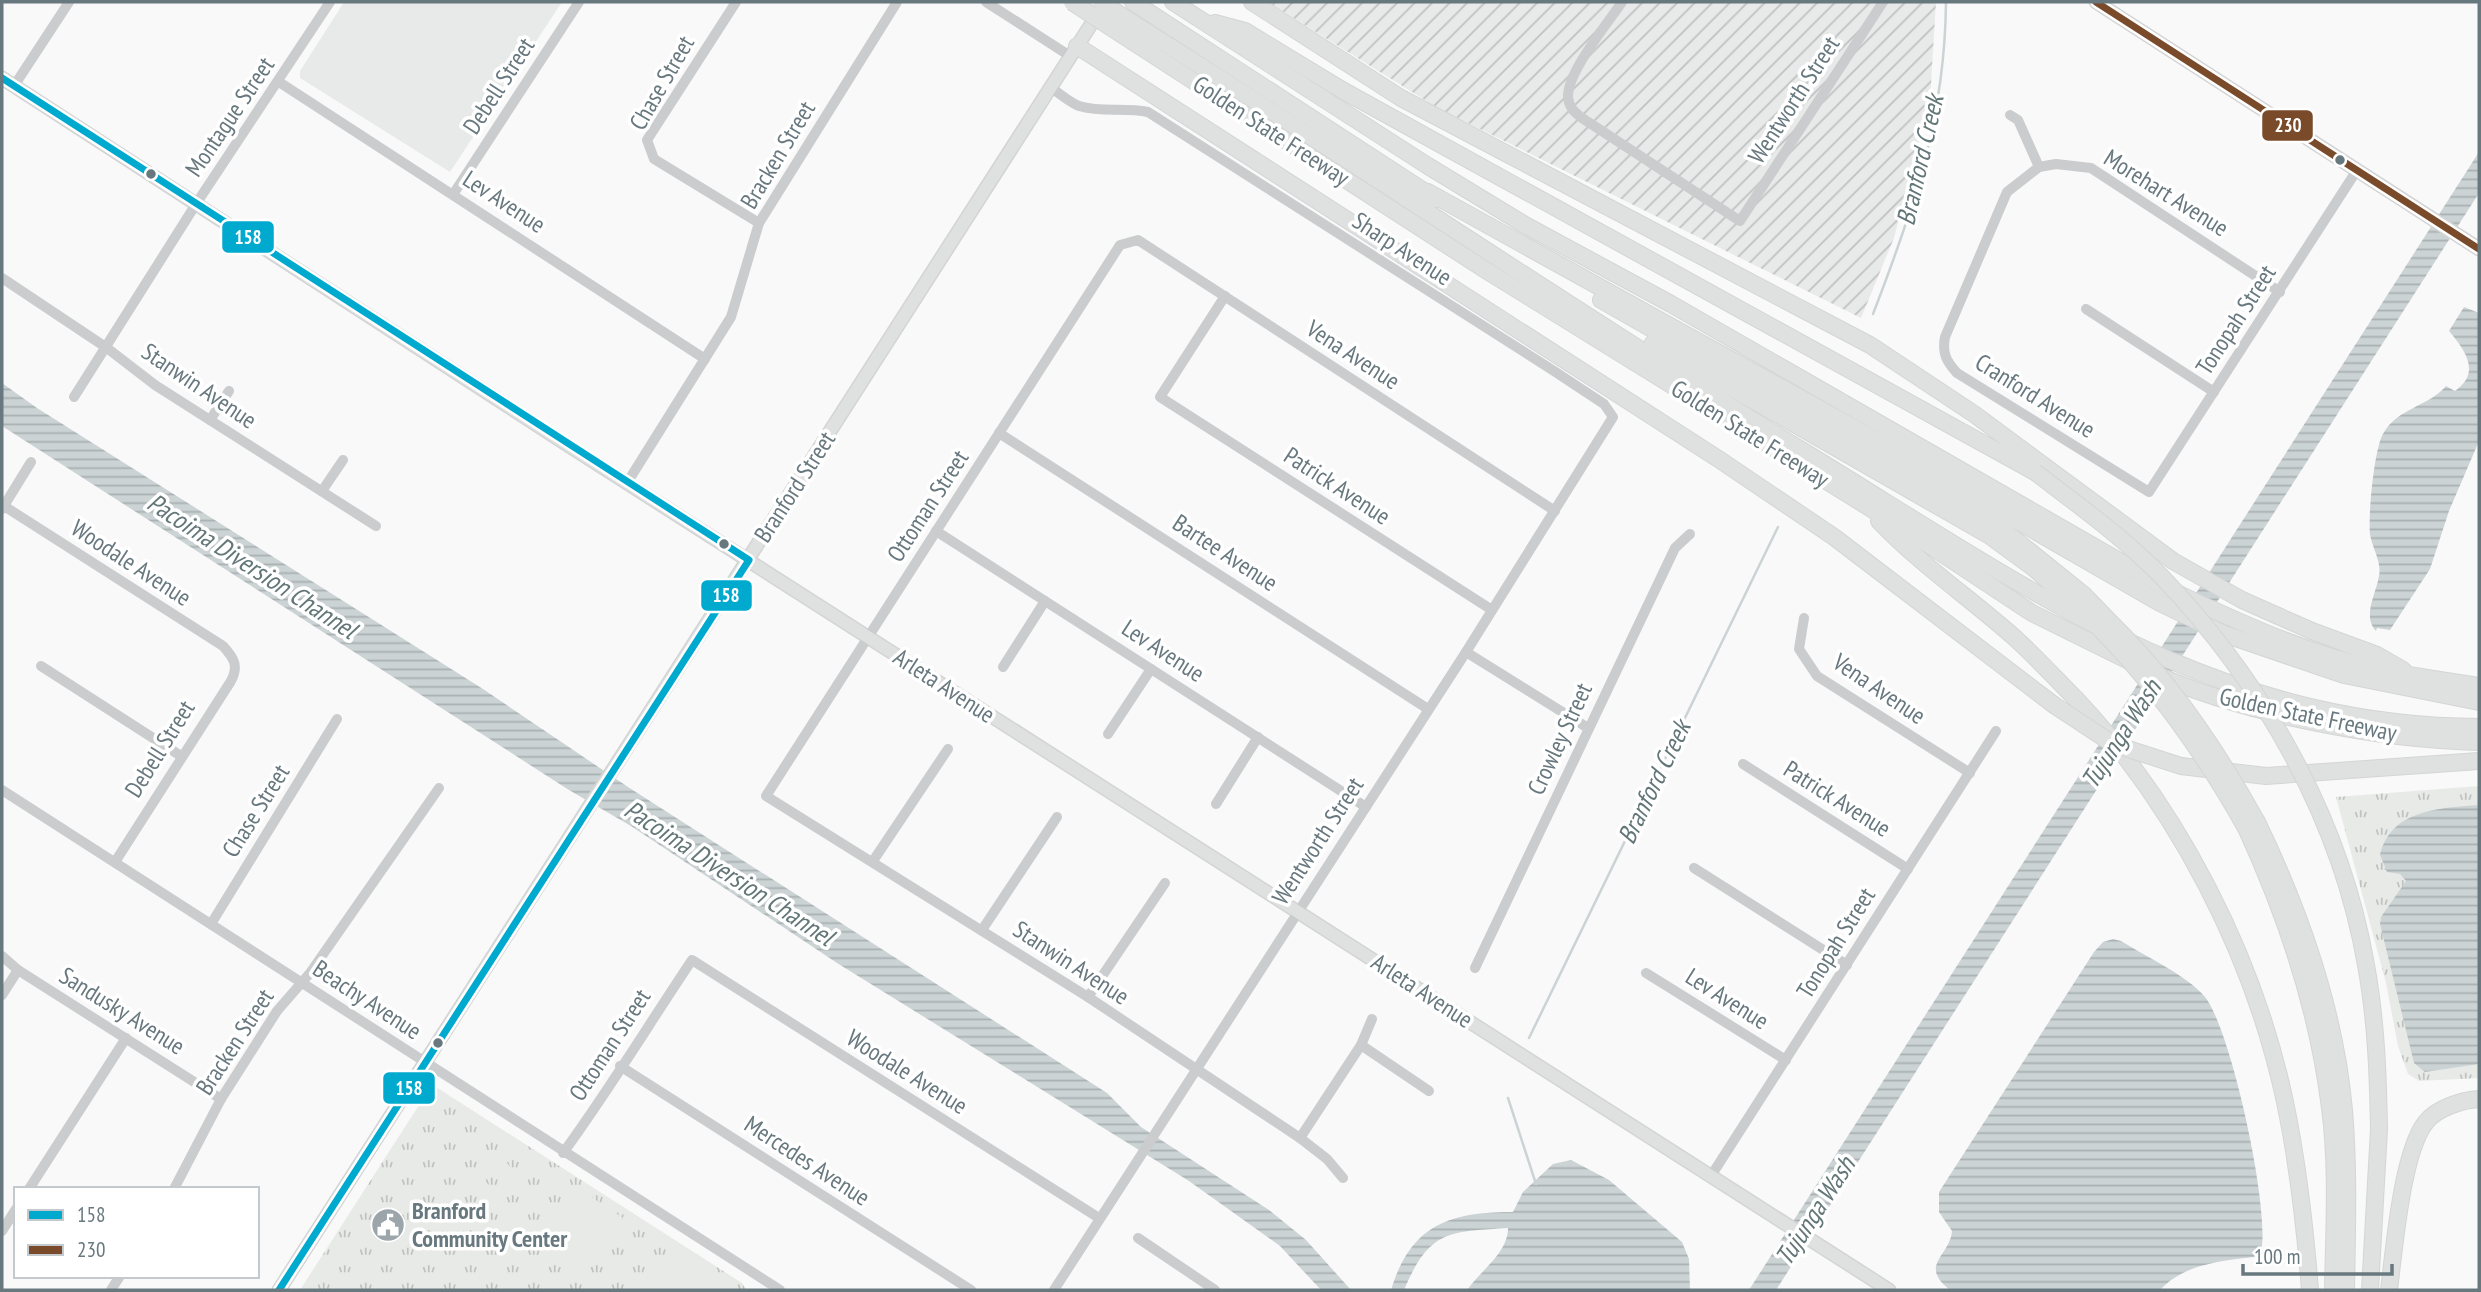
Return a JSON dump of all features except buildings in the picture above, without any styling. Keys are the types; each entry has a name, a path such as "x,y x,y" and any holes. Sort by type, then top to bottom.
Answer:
{"highway":[{"name":"Golden State Freeway","path":"1072,2 1128,29 1484,269 2032,613 2175,683 2253,708 2395,735 2479,743"},
{"path":"1101,2 1128,29 2043,599 2183,667 2277,701 2398,723 2479,727"},
{"path":"1173,2 1525,225 1671,304 2224,634 2344,675 2479,702"},
{"path":"1252,2 1401,98 1870,345 1974,414 2173,561 2242,600 2312,631 2377,654 2413,675"},
{"path":"1137,4 1331,132 1428,192 2164,596 2330,656 2413,675 2479,686"},
{"path":"1199,19 1245,31 1342,90 2035,471 2126,543 2187,604 2231,659 2291,753 2327,831 2366,962 2374,1021 2379,1129 2370,1290"},
{"path":"1073,51 1720,460 1834,537 2054,705 2113,744 2181,766 2266,776 2479,761"},
{"path":"1428,192 1446,208 1622,314 1997,525 2084,595 2107,627"},
{"path":"1517,271 1532,276 1618,324 1990,536 2107,627 2179,698 2210,742 2299,916 2330,1026 2344,1108 2347,1181 2346,1290"},
{"path":"1867,508 1906,550 2017,640 2102,730 2125,759 2193,862 2225,925 2255,1001 2285,1100 2297,1167 2310,1290"},
{"path":"2251,825 2286,921 2317,1028 2330,1109 2336,1181 2333,1290"},
{"path":"2389,1290 2413,1145 2427,1121 2462,1100 2479,1099"}],"main road":[{"name":"Branford Street","path":"279,1290 1073,51 1107,2"},
{"path":"2095,2 2479,248"},
{"name":"Arleta Avenue","path":"2,78 627,483 1889,1290"}],"street":[{"path":"14,86 69,2"},
{"name":"Montague Street","path":"74,397 196,204 330,2"},
{"name":"Debell Street","path":"454,193 579,2"},
{"name":"Chase Street","path":"736,2 647,140 648,150 654,159 760,223"},
{"name":"Bracken Street","path":"627,483 731,317 760,223 897,2"},
{"path":"986,2 1073,51"},
{"name":"Wentworth Street","path":"1622,2 1572,77 1567,98 1571,107 1582,118 1740,221 1883,2"},
{"name":"Lev Avenue","path":"279,82 454,193 705,359"},
{"name":"Sharp Avenue","path":"1050,88 1076,105 1090,108 1131,108 1148,112 1554,371 1604,404 1612,413"},
{"path":"2010,115 2018,120 2039,167"},
{"name":"Morehart Avenue","path":"2039,167 2056,164 2091,168 2280,292"},
{"name":"Cranford Avenue","path":"2039,167 2007,192 1945,337 1943,349 1947,362 1957,373 2149,492"},
{"name":"Tonopah Street","path":"2149,492 2357,170"},
{"name":"Vena Avenue","path":"1127,241 1138,240 1555,511"},
{"name":"Ottoman Street","path":"766,796 1120,245 1127,241"},
{"name":"Stanwin Avenue","path":"2,278 107,348 155,385 376,526"},
{"name":"Patrick Avenue","path":"1225,296 1160,397 1492,610"},
{"path":"2086,309 2214,392"},
{"path":"211,420 229,391"},
{"name":"Wentworth Street","path":"1054,1290 1466,652 1610,425 1612,413"},
{"name":"Bartee Avenue","path":"999,433 1428,709"},
{"path":"322,491 343,460"},
{"path":"3,507 31,462"},
{"name":"Woodale Avenue","path":"3,507 223,646 234,658"},
{"name":"Lev Avenue","path":"936,531 1366,807"},
{"name":"Crowley Street","path":"1475,968 1675,548 1690,534"},
{"path":"1003,667 1045,601"},
{"name":"Vena Avenue","path":"1804,618 1798,649 1817,676 1970,773"},
{"path":"1466,652 1588,729"},
{"name":"Debell Street","path":"115,862 236,672 234,658"},
{"path":"41,666 181,756"},
{"path":"1108,734 1151,669"},
{"name":"Chase Street","path":"211,924 337,719"},
{"name":"Tonopah Street","path":"1710,1176 1996,731"},
{"path":"1216,804 1258,737"},
{"path":"873,861 948,749"},
{"name":"Patrick Avenue","path":"1743,764 1908,869"},
{"name":"Bracken Street","path":"175,1187 221,1099 278,1011 301,983 439,788"},
{"name":"Beachy Avenue","path":"2,790 425,1062 765,1286 780,1290"},
{"name":"Stanwin Avenue","path":"766,796 1088,997 1300,1138 1327,1160 1343,1178"},
{"path":"982,930 1057,817"},
{"path":"1694,868 1847,965"},
{"path":"1088,997 1165,883"},
{"name":"Sandusky Avenue","path":"2,956 18,970 221,1099"},
{"name":"Ottoman Street","path":"563,1153 607,1093 620,1066 692,960"},
{"name":"Woodale Avenue","path":"692,960 1099,1219"},
{"path":"2,995 18,970"},
{"name":"Lev Avenue","path":"1646,974 1786,1060"},
{"path":"1300,1138 1360,1045 1372,1019"},
{"path":"30,1187 126,1038"},
{"path":"1360,1045 1429,1091"},
{"name":"Mercedes Avenue","path":"620,1066 971,1290"},
{"path":"2,1231 14,1212"},
{"path":"1138,1237 1201,1286 1215,1290"}],"shaded area":[{"path":"344,2 562,2 450,172 300,78 300,71"},
{"path":"1268,2 1936,2 1930,100 1894,238 1861,318 1436,107"}],"green space":[{"path":"2479,786 2479,1078 2419,1081 2408,1074 2398,1046 2386,983 2336,797"},
{"path":"436,1087 742,1283 746,1290 300,1290 430,1088"},
{"path":"504,1158 523,1187 510,1196 490,1167"},
{"path":"481,1174 501,1203 488,1211 468,1182"},
{"path":"571,1186 623,1218 602,1244 586,1257 567,1255 538,1237"},
{"path":"673,1257 724,1290 652,1290 656,1279"}],"water":[{"name":"Tujunga Wash","path":"2479,152 2479,193 1776,1290 1749,1290"},
{"path":"2464,307 2479,313 2479,441 2449,511 2430,569 2390,630 2377,628 2376,631 2370,619 2370,612 2380,571 2370,525 2377,453 2383,434 2396,418 2431,399 2446,386 2455,391 2463,384 2469,369 2468,362 2461,346 2449,331"},
{"name":"Pacoima Diversion Channel","path":"2,383 37,408 483,689 628,787 1107,1093 1141,1127 1269,1210 1306,1240 1351,1290 1321,1290 1280,1246 1189,1181 837,963 631,826 569,790 2,426"},
{"path":"2479,805 2479,1064 2425,1072 2414,1063 2380,924 2381,917 2406,881 2400,874 2387,872 2380,855 2386,840 2395,828 2406,820 2434,810"},
{"path":"2113,939 2121,941 2188,982 2205,997 2215,1016 2237,1081 2255,1162 2263,1230 2261,1251 2254,1257 2216,1262 2192,1269 2180,1274 2160,1290 1950,1290 1941,1281 1936,1267 1952,1231 1939,1212 1939,1192 2094,952 2103,942"},
{"path":"1571,1160 1609,1180 1682,1242 1689,1259 1690,1290 1467,1290 1499,1253 1507,1237 1508,1228 1456,1233 1444,1238 1423,1255 1404,1290 1391,1290 1399,1268 1422,1236 1452,1219 1513,1212 1523,1192 1553,1164"}],"waterway":[{"name":"Branford Creek","path":"1873,314 1914,199 1933,123 1940,84 1946,2"},
{"name":"Branford Creek","path":"1529,1038 1778,527"},
{"name":"Branford Creek","path":"1508,1098 1536,1184"}],"transit line":[{"name":"230","path":"2096,2 2479,249"},
{"name":"158","path":"2,78 749,560 279,1290"}],"place":[{"name":"Branford Community Center","path":"388,1225"}]}
